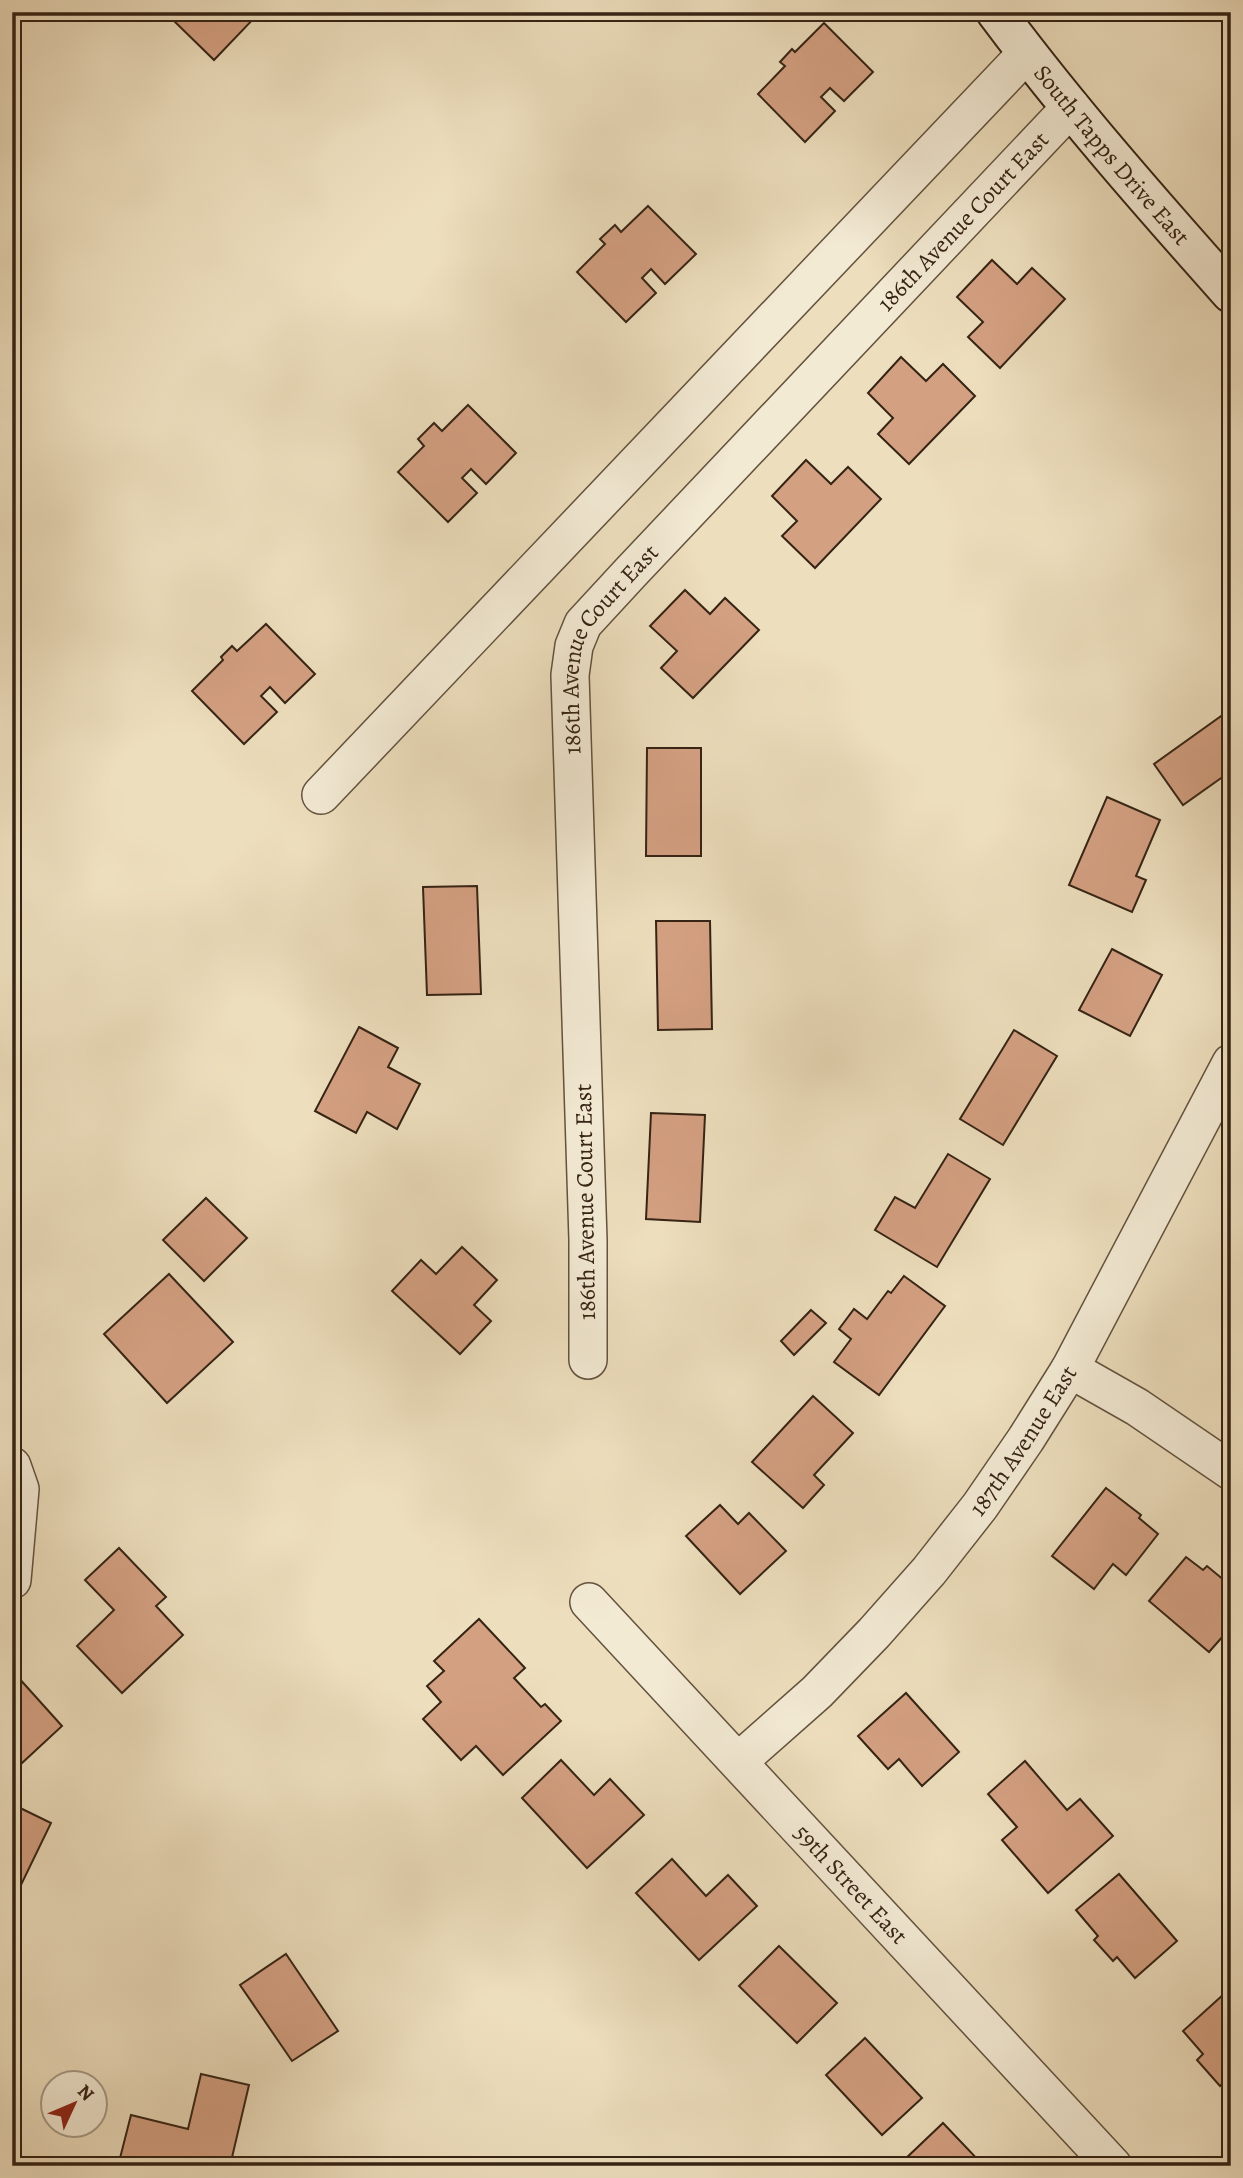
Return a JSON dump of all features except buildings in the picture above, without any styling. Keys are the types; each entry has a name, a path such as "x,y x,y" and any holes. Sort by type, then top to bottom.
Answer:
{"street":[{"name":"South Tapps Drive East","path":"996,12 1026,54 1132,181 1231,293"},
{"path":"321,795 1026,54"},
{"name":"186th Avenue Court East","path":"588,1360 588,1240 570,675 574,646 583,624 1071,107"},
{"name":"187th Avenue East","path":"739,1761 817,1692 874,1633 929,1571 980,1506 1070,1369 1231,1063"},
{"path":"1070,1369 1137,1407 1231,1471"},
{"path":"12,1466 20,1489 12,1580"},
{"name":"59th Street East","path":"589,1602 1113,2166"}]}
